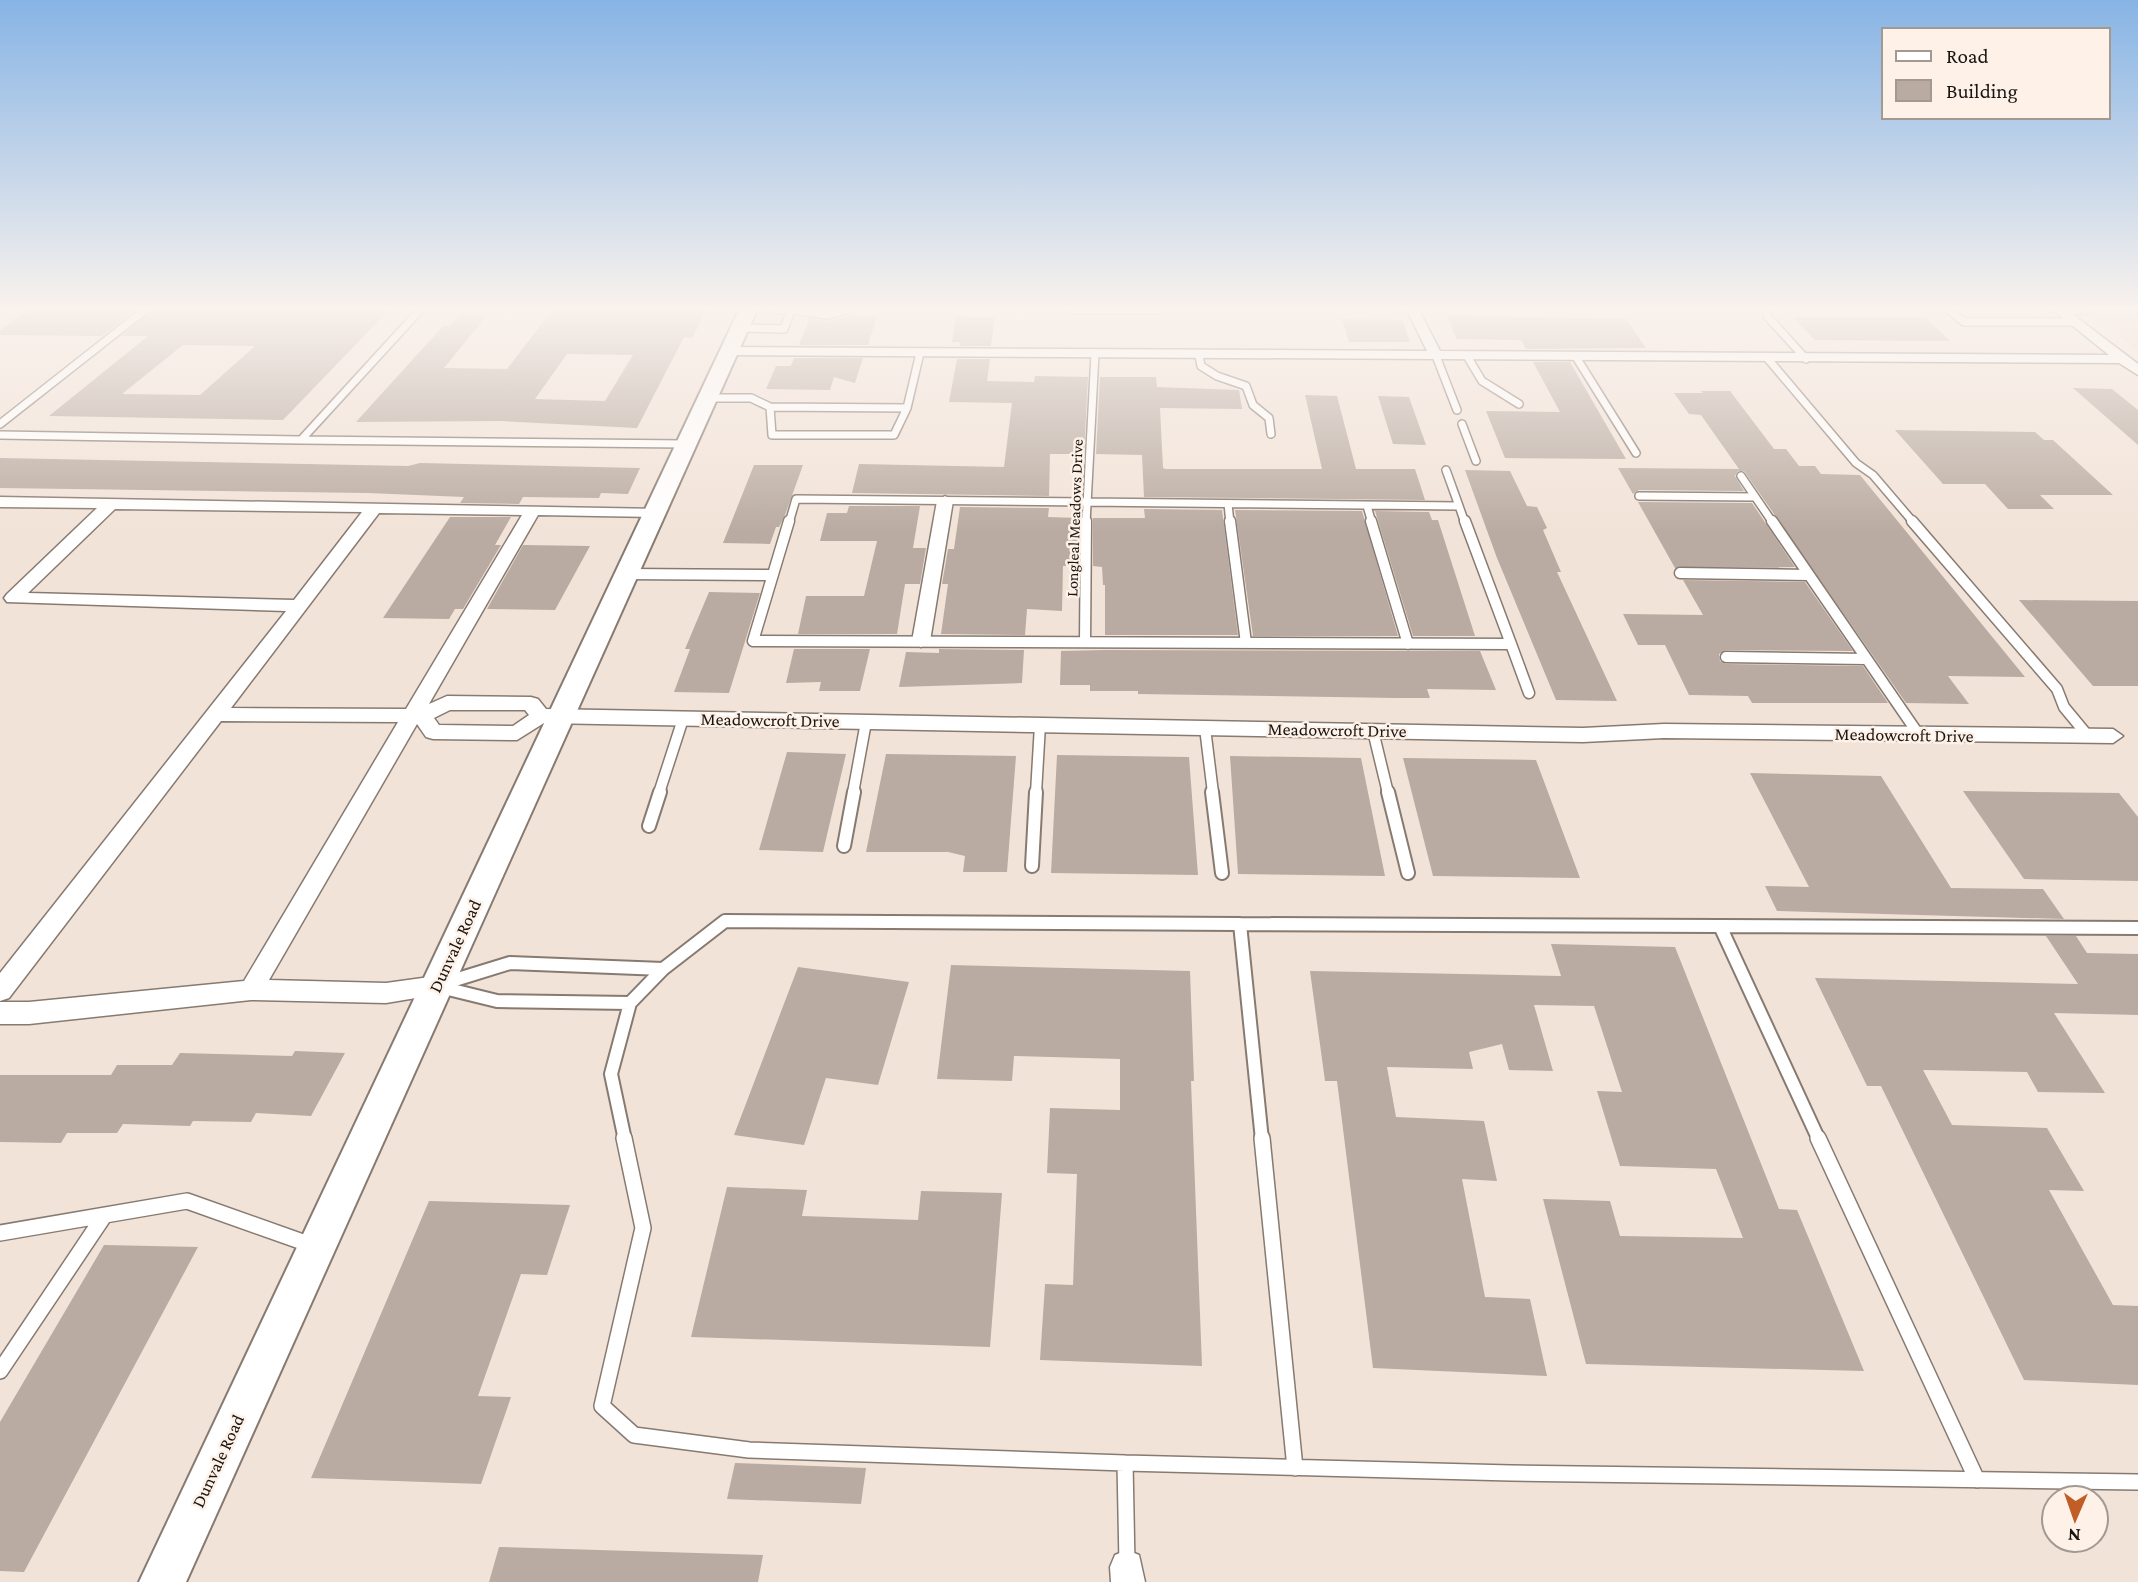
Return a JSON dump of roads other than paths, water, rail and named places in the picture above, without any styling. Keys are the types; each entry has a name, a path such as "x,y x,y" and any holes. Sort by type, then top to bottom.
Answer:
{"street":[{"name":"Dunvale Road","path":"162,1582 437,986 550,716 626,574 714,384"},
{"path":"921,641 945,501"},
{"path":"0,502 655,512"},
{"path":"6,604 112,503"},
{"path":"0,991 375,507"},
{"path":"251,990 416,716 533,510"},
{"path":"6,604 299,606"},
{"path":"216,713 416,716 447,703 531,704 550,716"},
{"path":"416,716 432,732 517,733 550,716"},
{"name":"Meadowcroft Drive","path":"550,716 1583,735 1664,730 2113,736"},
{"path":"0,1013 29,1013 251,990 386,993 437,986"}],"lane":[{"path":"0,424 51,384"},
{"path":"301,440 352,384"},
{"path":"770,407 772,435 894,435 907,408 913,384"},
{"name":"Longleal Meadows Drive","path":"1084,642 1086,503 1094,384"},
{"path":"1240,384 1246,386 1253,404 1269,418 1271,434"},
{"path":"1447,384 1457,410"},
{"path":"1485,384 1519,404"},
{"path":"1593,384 1636,453"},
{"path":"1789,384 1856,463 1873,475 2057,689 2064,707 2088,736"},
{"path":"708,398 751,398 770,407 907,408"},
{"path":"1462,424 1476,461"},
{"path":"0,435 686,444"},
{"path":"1446,470 1529,693"},
{"path":"1741,476 1919,735"},
{"path":"1639,496 1755,497"},
{"path":"1459,506 796,499 753,640 1511,644"},
{"path":"1228,504 1247,643"},
{"path":"1367,506 1408,644"},
{"path":"1680,573 1808,575"},
{"path":"626,574 771,575"},
{"path":"1726,657 1867,659"},
{"path":"649,826 683,719"},
{"path":"844,846 866,722"},
{"path":"1032,866 1040,725"},
{"path":"1205,728 1222,873"},
{"path":"1373,731 1408,873"},
{"path":"2138,928 759,919 725,921 663,968 629,1003 611,1074 643,1228 602,1406 634,1435 749,1450 1295,1468 2138,1482"},
{"path":"1240,924 1295,1468"},
{"path":"1720,926 1977,1480"},
{"path":"437,986 510,963 663,968"},
{"path":"437,986 497,1001 629,1003"},
{"path":"0,1233 187,1201 316,1247"},
{"path":"0,1371 103,1216"},
{"path":"1125,1463 1128,1574"}]}
